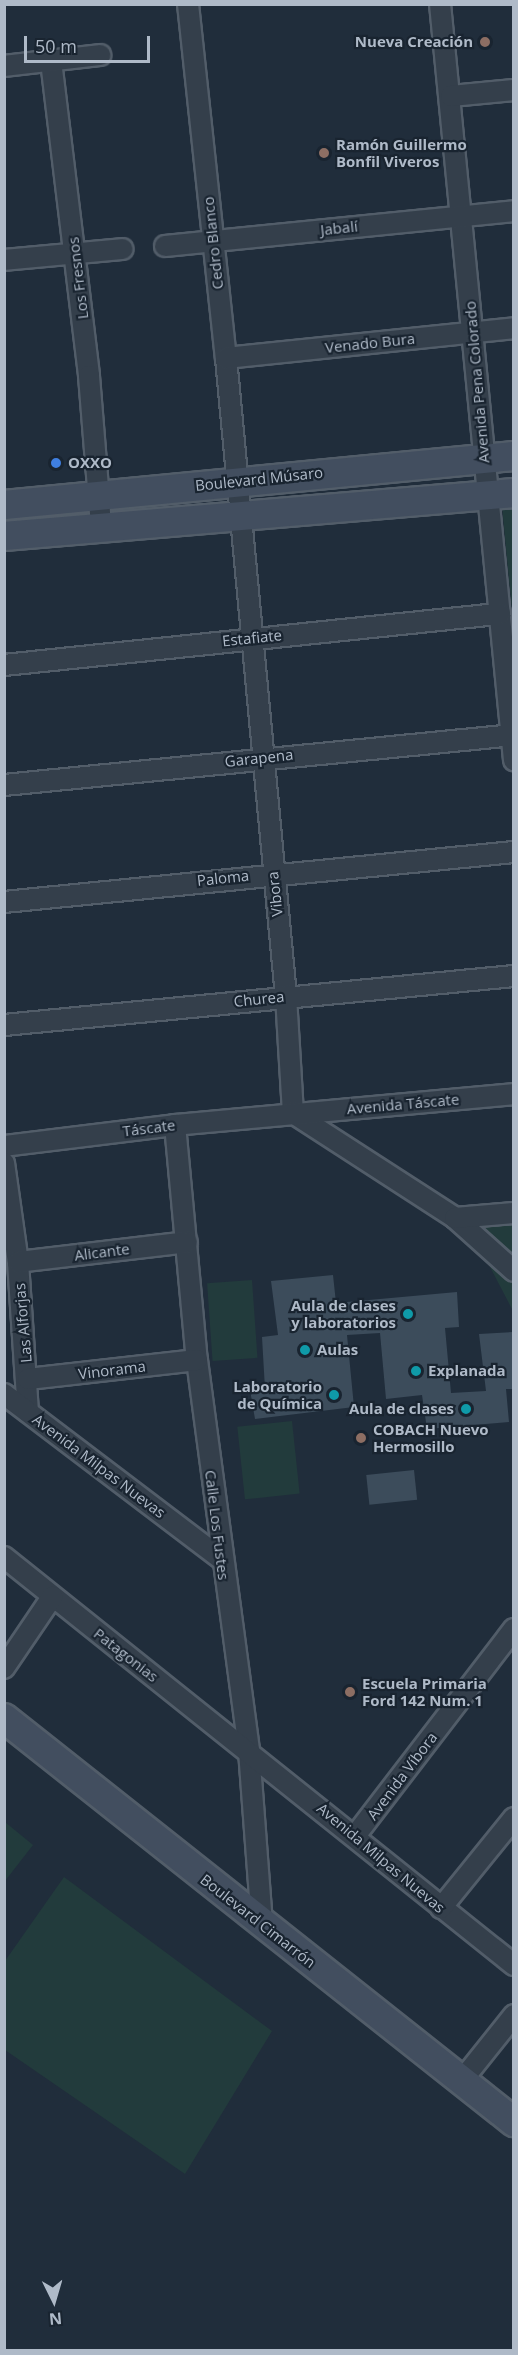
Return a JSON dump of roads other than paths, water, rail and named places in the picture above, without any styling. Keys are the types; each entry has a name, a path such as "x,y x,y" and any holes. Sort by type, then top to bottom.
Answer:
{"street":[{"name":"Cedro Blanco","path":"188,4 237,482"},
{"name":"Avenida Pena Colorado","path":"440,4 451,96 484,459 500,494 500,614 513,760"},
{"path":"4,66 100,55"},
{"name":"Los Fresnos","path":"51,61 75,253 101,526"},
{"path":"451,96 513,90"},
{"name":"Jabalí","path":"165,246 513,211"},
{"path":"4,260 122,249"},
{"name":"Venado Bura","path":"226,358 513,328"},
{"name":"Boulevard Músaro","path":"4,505 513,456"},
{"name":"Vibora","path":"237,482 272,873 286,996 293,1113"},
{"path":"4,536 239,514 500,494"},
{"name":"Estafiate","path":"4,665 500,614"},
{"name":"Garapena","path":"4,785 512,735"},
{"name":"Paloma","path":"4,902 272,873 513,852"},
{"name":"Churea","path":"4,1025 286,996 513,976"},
{"name":"Avenida Táscate","path":"293,1113 513,1094"},
{"path":"293,1113 455,1218 513,1270"},
{"name":"Táscate","path":"4,1146 293,1113"},
{"name":"Calle Los Fustes","path":"175,1125 197,1360 221,1559 249,1751 262,1924"},
{"name":"Las Alforjas","path":"4,1163 18,1262 28,1379 28,1412"},
{"path":"455,1218 513,1213"},
{"name":"Alicante","path":"18,1262 187,1242"},
{"name":"Vinorama","path":"28,1379 197,1360"},
{"name":"Avenida Milpas Nuevas","path":"4,1394 221,1559"},
{"name":"Patagonias","path":"4,1557 249,1751"},
{"path":"4,1668 52,1597"},
{"name":"Avenida Víbora","path":"355,1836 513,1629"},
{"name":"Boulevard Cimarrón","path":"4,1718 262,1924 463,2079 513,2122"},
{"name":"Avenida Milpas Nuevas","path":"249,1751 513,1965"},
{"path":"441,1908 513,1818"},
{"path":"463,2079 513,2015"}],"place":[{"name":"Nueva Creación","path":"485,42"},
{"name":"Ramón Guillermo Bonfil Viveros","path":"324,153"},
{"name":"OXXO","path":"56,463"},
{"name":"Aula de clases y laboratorios","path":"408,1314"},
{"name":"Aulas","path":"305,1350"},
{"name":"Explanada","path":"416,1371"},
{"name":"Laboratorio de Química","path":"334,1395"},
{"name":"Aula de clases","path":"466,1409"},
{"name":"COBACH Nuevo Hermosillo","path":"361,1438"},
{"name":"Escuela Primaria Ford 142 Num. 1","path":"350,1692"}]}
